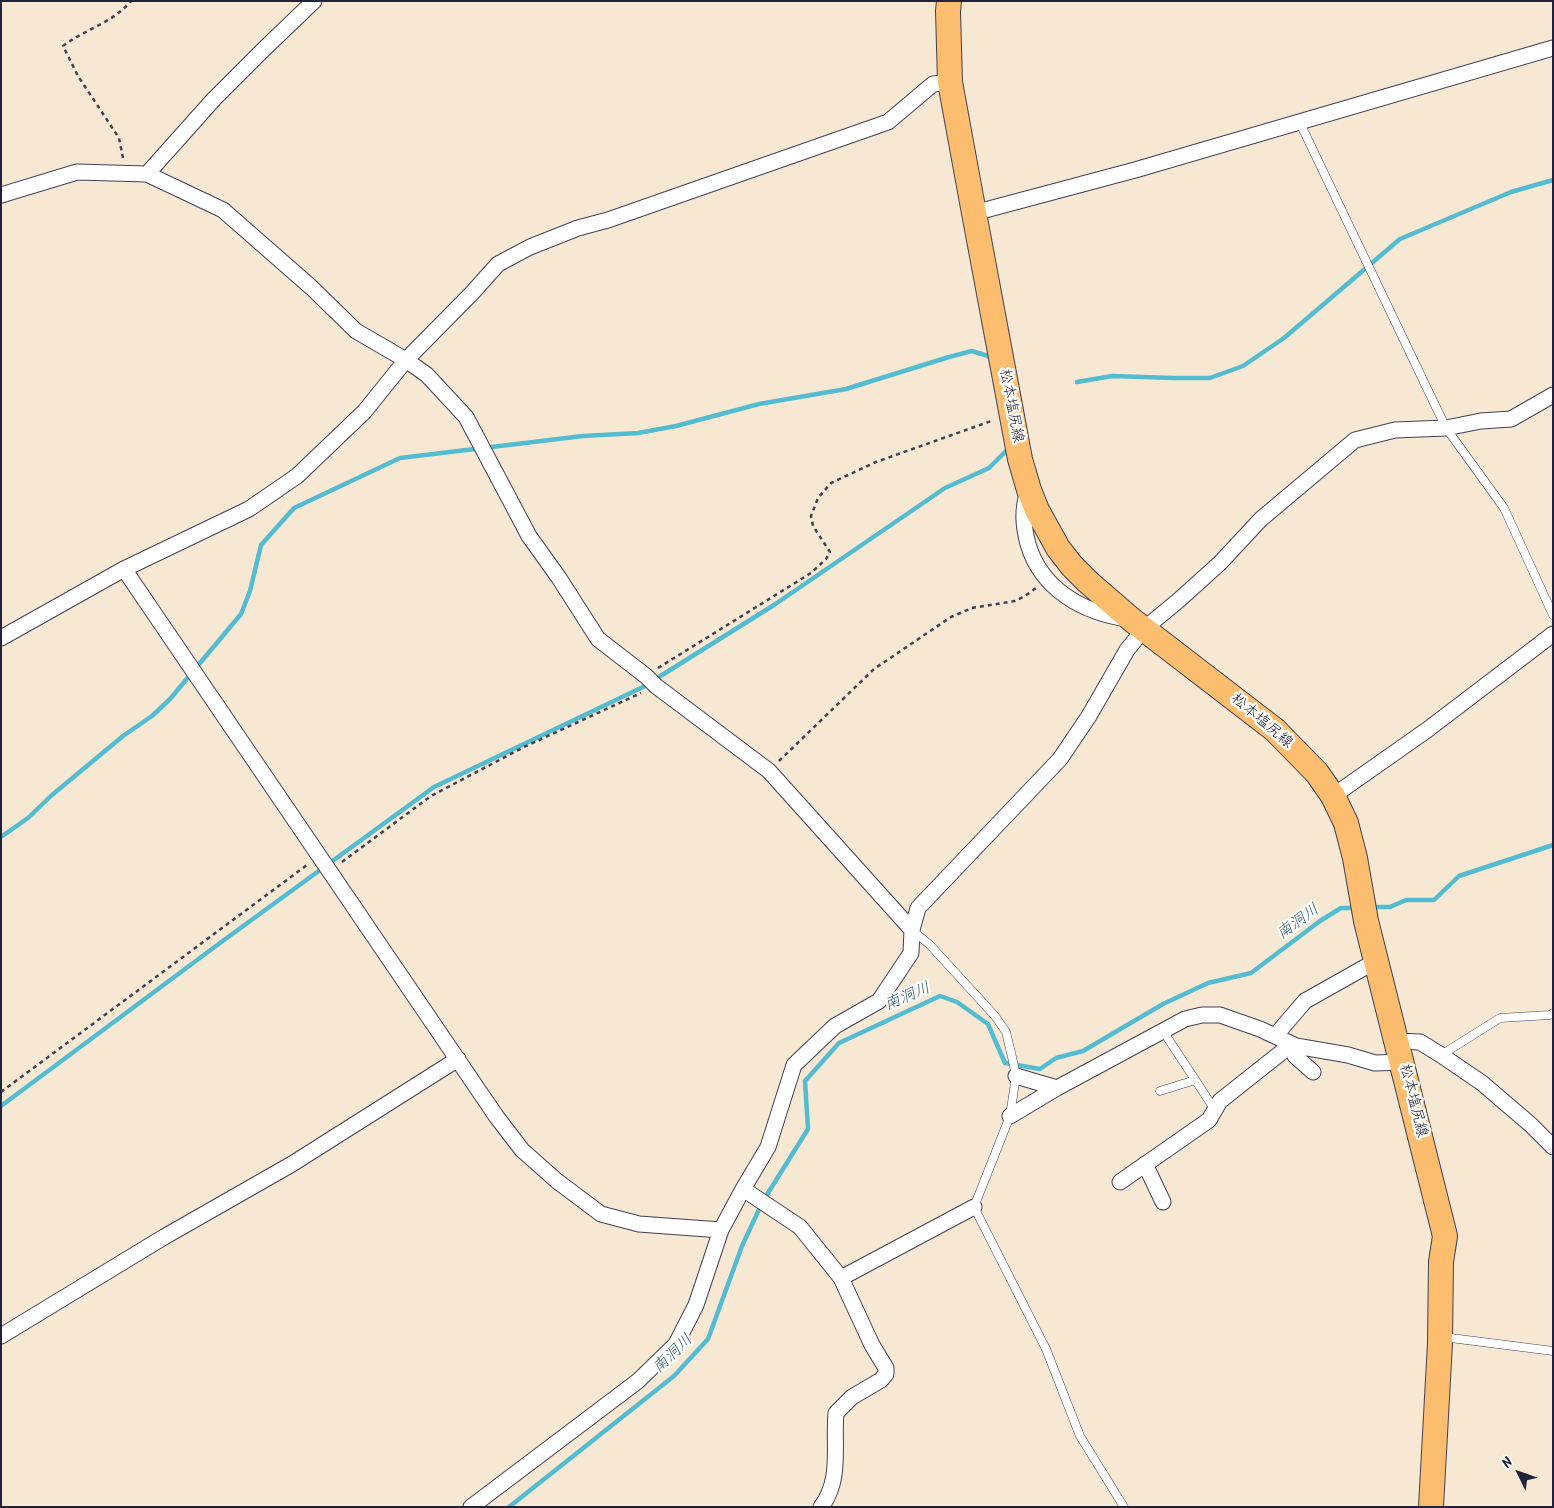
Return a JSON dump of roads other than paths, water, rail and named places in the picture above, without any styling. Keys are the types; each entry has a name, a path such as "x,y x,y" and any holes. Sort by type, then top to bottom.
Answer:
{"main road":[{"name":"松本塩尻線","path":"949,1 950,82 974,213 1020,459 1029,490 1046,528 1072,566 1088,582 1138,624 1275,730 1318,773 1333,796 1346,823 1355,858 1366,921 1445,1236 1441,1262 1441,1337 1431,1507"}],"street":[{"path":"147,174 221,92 314,1"},
{"path":"974,213 1126,173 1553,48"},
{"path":"1,638 124,569 249,509 297,476 364,412 406,360 498,264 513,255 578,228 617,217 888,122 933,84 950,82"},
{"path":"2,189 76,172 147,174 224,210 312,288 356,331 406,360 427,375 466,417 529,536 559,578 598,639 768,771 912,930"},
{"path":"471,1507 638,1382 676,1344 696,1305 721,1230 768,1147 794,1065 835,1026 879,1001 911,953 912,930 918,908 1060,759 1089,716 1127,650 1138,624 1179,600 1220,563 1261,519 1355,440 1395,430 1446,428 1480,421 1511,419 1553,395"},
{"path":"1029,490 1023,514 1024,530 1034,561 1047,580 1075,602 1110,616 1138,624"},
{"path":"124,569 496,1116 522,1150 557,1181 601,1214 638,1224 721,1230"},
{"path":"1333,796 1427,730 1478,689 1553,634"},
{"path":"1275,1036 1305,1001 1376,961"},
{"path":"1010,1116 1056,1088 1185,1019 1202,1015 1220,1016 1260,1029 1292,1044 1348,1054 1375,1063 1420,1042 1482,1083 1531,1125 1553,1147"},
{"path":"1292,1044 1295,1056 1314,1072"},
{"path":"1120,1182 1209,1120 1220,1101 1292,1044"},
{"path":"1,1336 164,1237 292,1164 458,1059"},
{"path":"1016,1076 1056,1088"},
{"path":"1145,1164 1163,1202"},
{"path":"743,1189 800,1227 841,1278 872,1345 886,1368 886,1374 881,1380 852,1397 836,1413 835,1476 830,1492 821,1507"},
{"path":"841,1278 974,1207"}],"lane":[{"path":"1300,123 1446,428 1504,508 1553,615"},
{"path":"912,930 930,945 996,1016 1006,1032 1016,1076 1010,1116 974,1207 1046,1349 1080,1436 1124,1507"},
{"path":"1442,1055 1500,1018 1553,1014"},
{"path":"1163,1031 1215,1110"},
{"path":"1160,1092 1195,1080"},
{"path":"1441,1337 1553,1351"}],"waterway":[{"path":"1077,382 1112,376 1210,378 1243,366 1284,338 1400,239 1511,192 1553,180"},
{"path":"1,837 28,818 52,795 123,736 152,716 170,699 241,614 250,591 261,545 294,508 400,458 583,436 638,433 676,426 759,404 846,389 972,351 991,357"},
{"path":"1,1106 434,787 643,687 774,605 945,488 989,468 1006,451"},
{"name":"南洞川","path":"1370,907 1390,907 1406,900 1434,900 1459,876 1553,845"},
{"name":"南洞川","path":"509,1507 674,1376 708,1339 742,1246 763,1201 808,1129 805,1081 839,1043 940,996 957,1002 988,1024 1005,1063 1040,1069 1056,1058 1083,1051 1163,1004 1208,983 1251,973 1320,921 1341,908 1357,908"}]}
